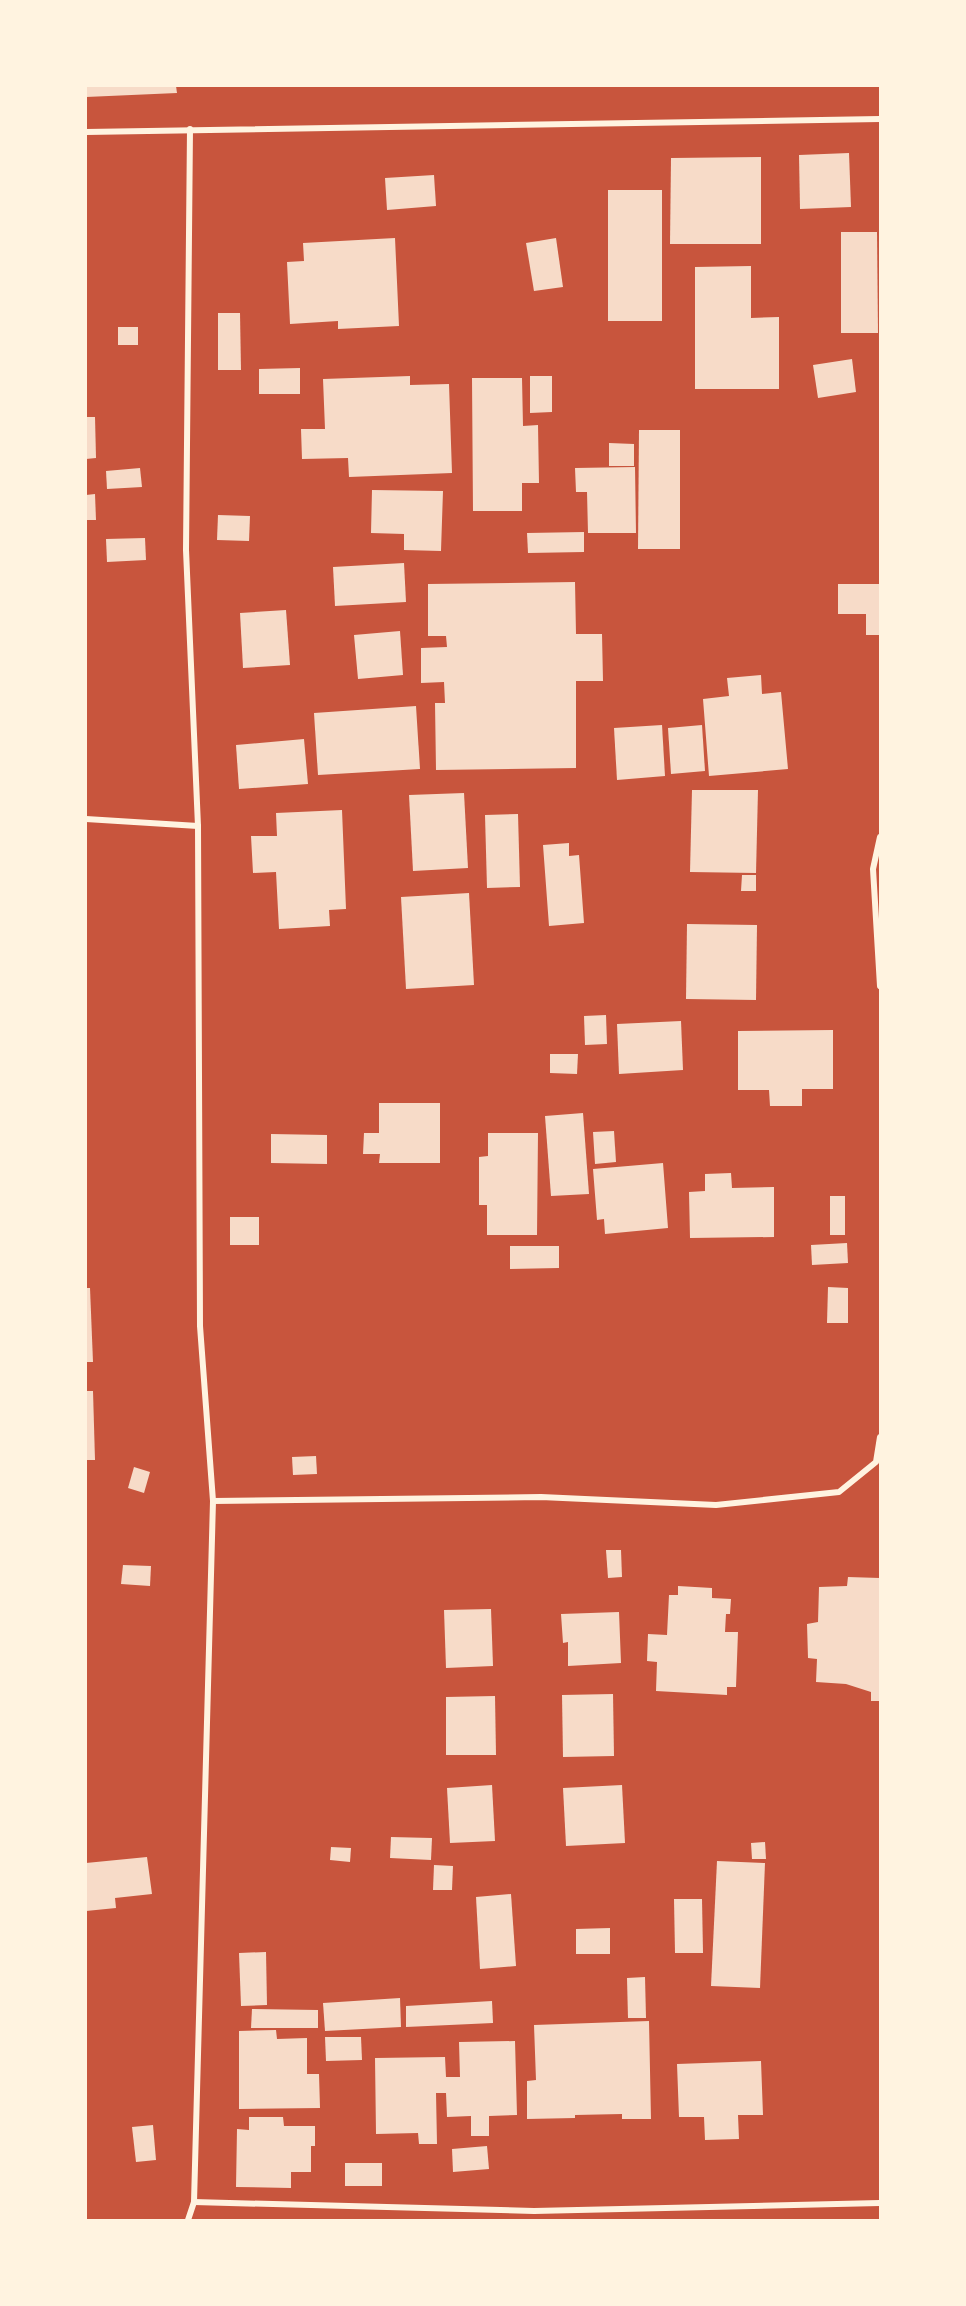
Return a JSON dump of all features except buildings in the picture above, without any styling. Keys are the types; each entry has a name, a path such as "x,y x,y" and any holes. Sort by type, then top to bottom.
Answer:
{"street":[{"path":"86,132 880,119"},
{"path":"188,2220 194,2202 213,1501 200,1326 198,826 186,550 190,129"},
{"path":"86,819 198,826"},
{"path":"880,837 873,869 880,986"},
{"path":"213,1501 541,1497 727,1504 839,1492 876,1462 880,1437"},
{"path":"194,2202 534,2211 880,2203"}]}
